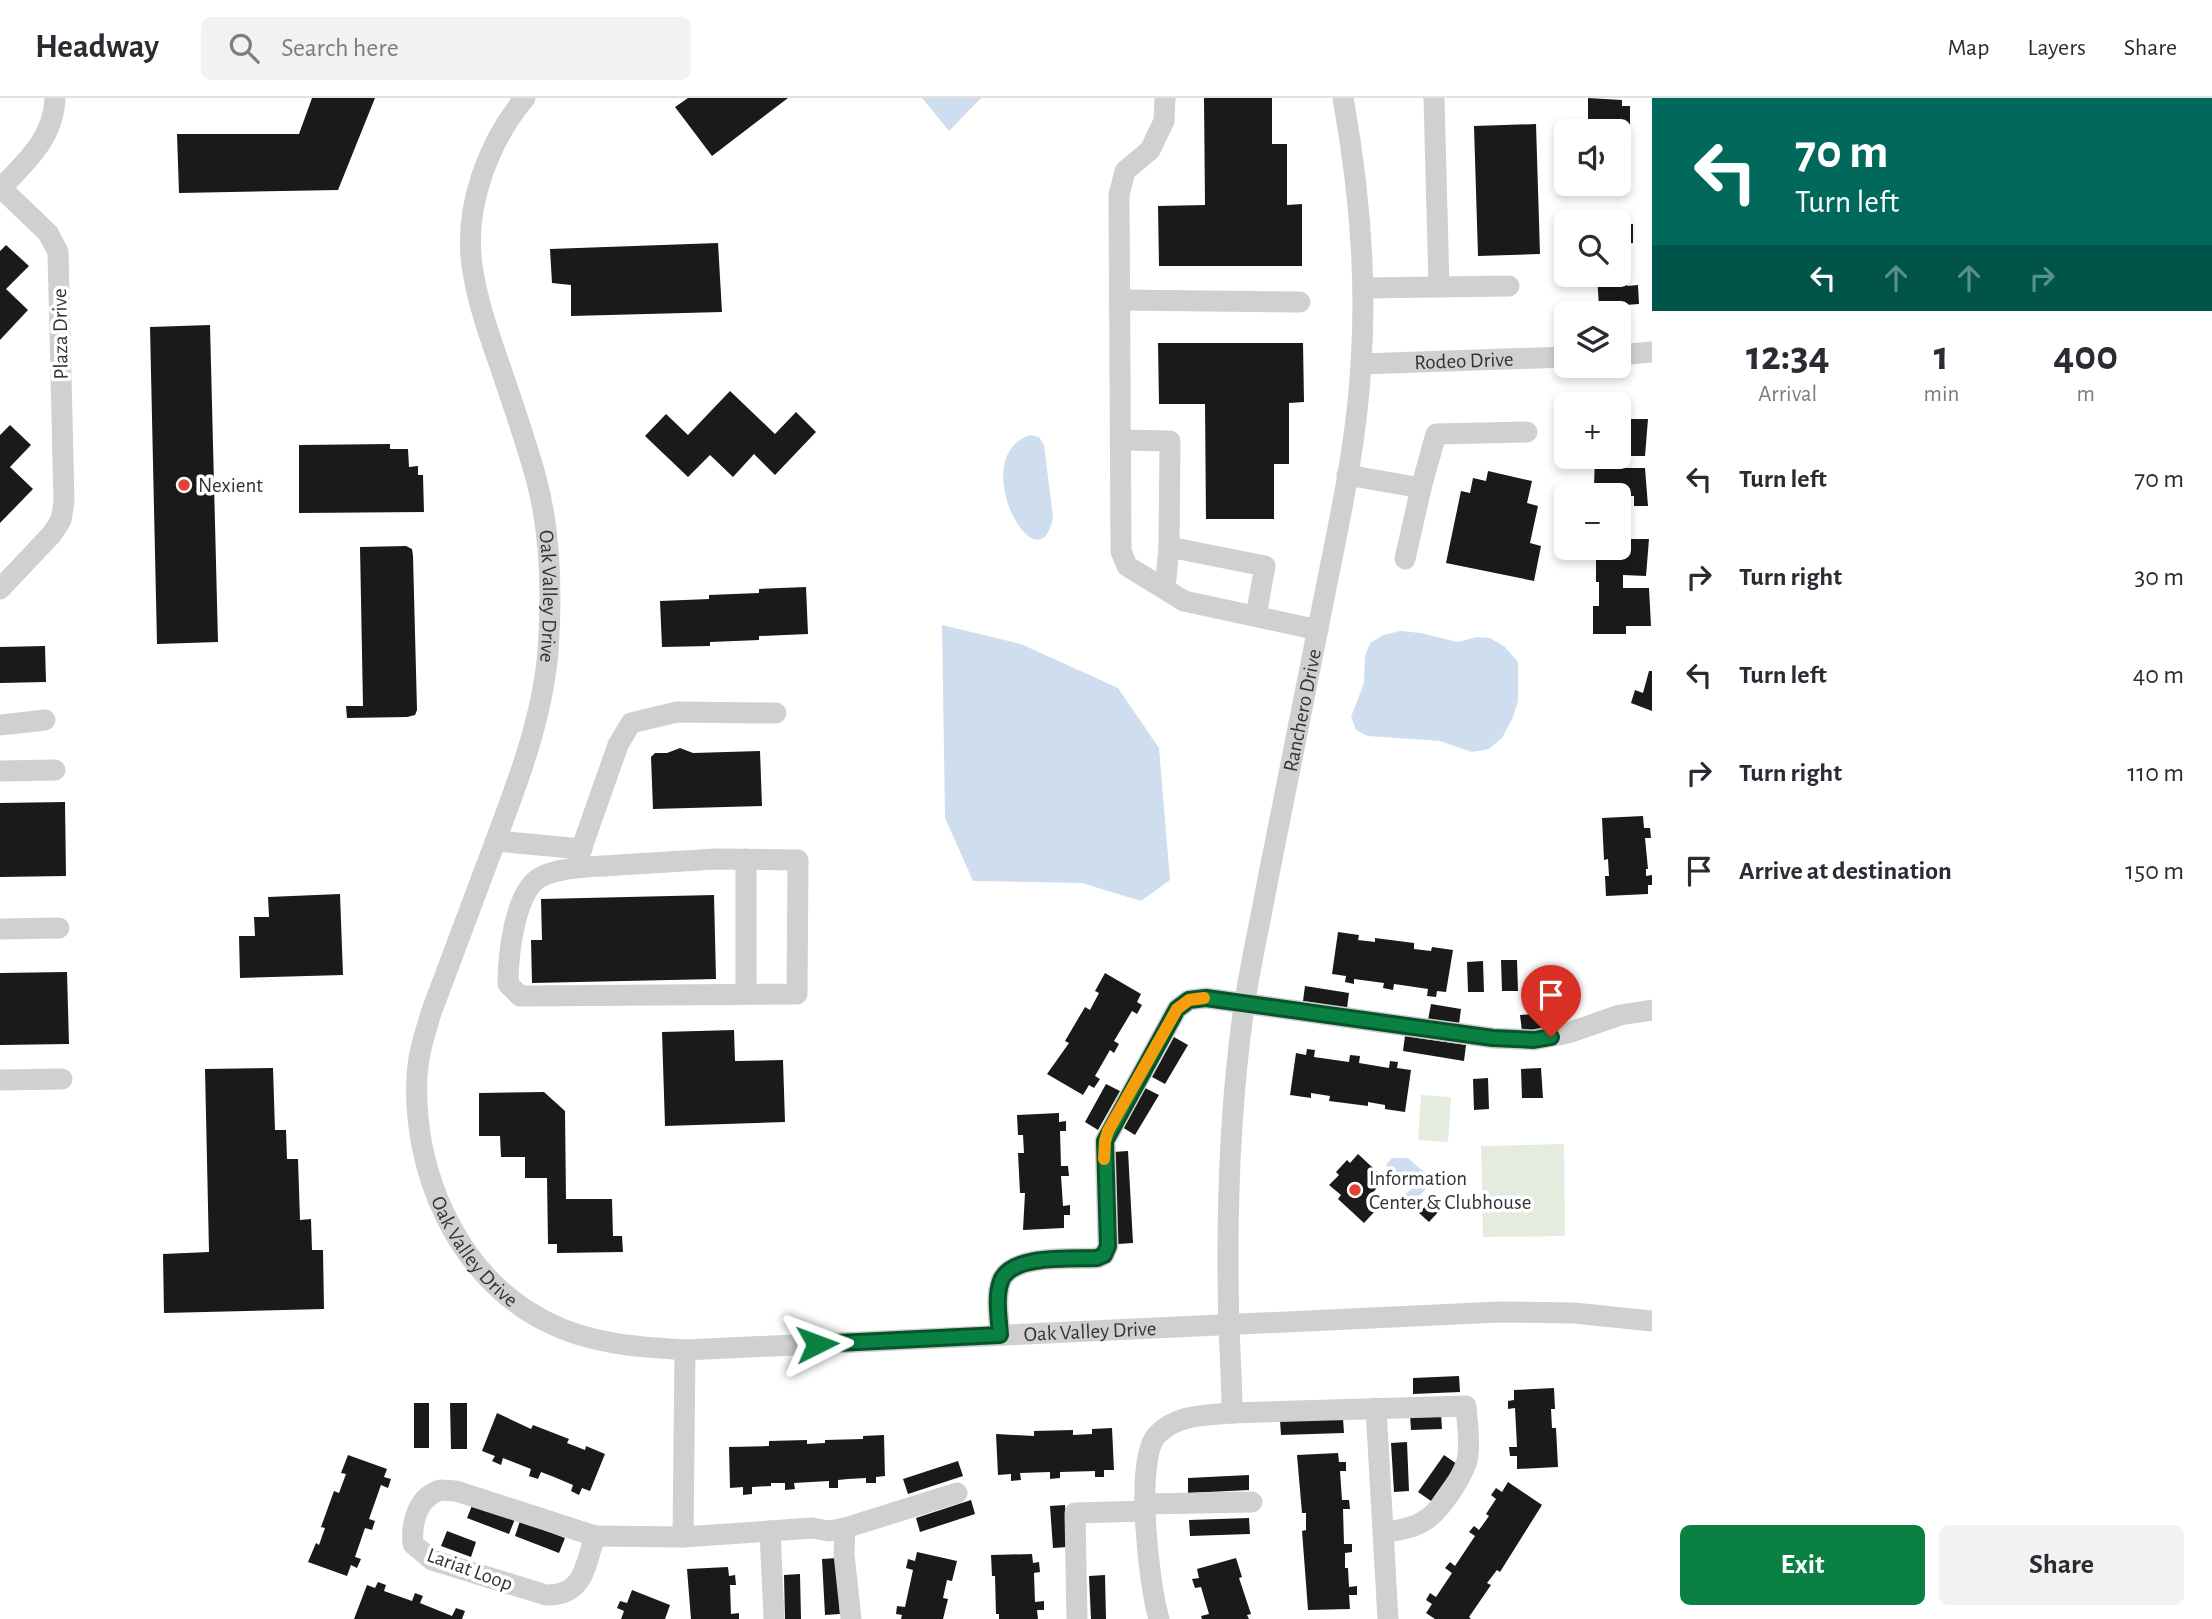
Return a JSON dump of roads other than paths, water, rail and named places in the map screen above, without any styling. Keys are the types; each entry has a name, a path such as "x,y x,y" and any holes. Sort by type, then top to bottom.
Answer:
{"street":[{"name":"Plaza Drive","path":"0,589 52,534 61,520 64,502 58,252 48,233 1,188 46,137 55,112 55,98"},
{"name":"Oak Valley Drive","path":"525,98 506,122 483,174 471,234 472,262 482,311 518,418 544,516 550,602 548,653 536,721 518,782 430,1013 417,1073 416,1103 420,1140 436,1195 452,1229 478,1266 509,1297 545,1321 584,1337 629,1346 685,1350 1499,1312 1574,1313 1652,1321"},
{"path":"1165,98 1164,121 1150,150 1125,171 1119,195 1121,551 1127,566 1184,601 1318,631"},
{"name":"Ranchero Drive","path":"1232,1413 1229,1324 1231,1133 1244,1004 1347,475 1361,363 1363,288 1355,164 1343,98"},
{"path":"1434,98 1439,287"},
{"path":"1363,288 1509,286"},
{"path":"1120,300 1300,302"},
{"path":"1631,354 1652,352"},
{"name":"Rodeo Drive","path":"1361,363 1554,357"},
{"path":"1405,559 1420,488 1436,435 1527,432"},
{"path":"1121,440 1170,441 1169,547 1165,589"},
{"path":"1347,475 1420,488"},
{"path":"1169,547 1265,566 1256,617"},
{"path":"496,841 579,858 798,860 797,994 520,996 508,984 517,918 524,895 539,878 579,858 618,745 631,723 677,712 775,713"},
{"path":"0,725 45,720"},
{"path":"0,771 55,770"},
{"path":"746,859 746,994"},
{"path":"0,929 59,928"},
{"path":"1000,1335 998,1296 1001,1279 1011,1267 1025,1262 1097,1258 1104,1255 1108,1246 1105,1141 1177,1009 1189,1000 1206,998 1493,1038 1534,1040 1567,1033 1620,1015 1652,1010"},
{"path":"0,1080 62,1079"},
{"path":"683,1537 685,1350"},
{"path":"1158,1619 1153,1599 1145,1507 1147,1458 1155,1437 1172,1423 1195,1416 1232,1413 1466,1406 1468,1454 1465,1469 1427,1520 1410,1528 1383,1533"},
{"path":"1376,1408 1388,1619"},
{"name":"Lariat Loop","path":"594,1536 581,1577 572,1590 561,1596 546,1595 432,1560 413,1544 412,1533 421,1502 430,1493 441,1490 456,1491 594,1536 683,1537 812,1528 829,1531 957,1493"},
{"path":"1077,1619 1074,1513 1252,1502"},
{"path":"845,1528 844,1554 851,1619"},
{"path":"771,1531 774,1619"}],"water":[{"path":"922,98 981,98 949,131"},
{"path":"1030,435 1039,437 1044,445 1053,517 1045,536 1034,539 1022,530 1012,513 1005,491 1004,468 1011,448"},
{"path":"942,625 1021,644 1118,688 1159,748 1170,880 1141,901 1082,883 973,881 945,818"},
{"path":"1400,631 1458,642 1477,637 1490,638 1504,646 1518,662 1518,701 1502,738 1489,749 1472,752 1440,741 1368,736 1356,730 1351,717 1364,683 1365,656 1370,643 1383,635"},
{"path":"1392,1158 1408,1158 1425,1173 1425,1190 1413,1204 1404,1196 1412,1188 1386,1165"}],"place":[{"name":"Nexient","path":"184,485"},
{"name":"Information Center & Clubhouse","path":"1355,1190"}]}
